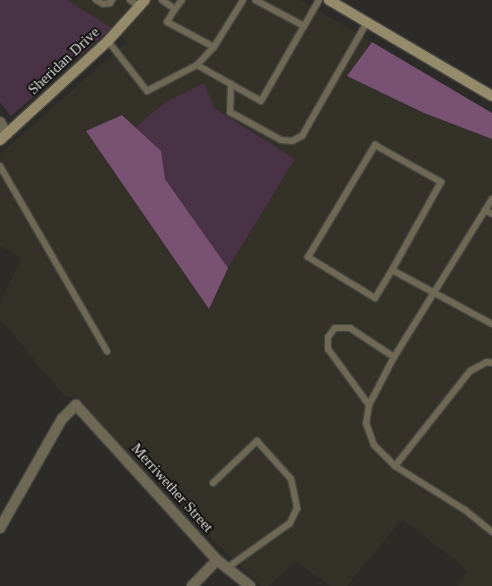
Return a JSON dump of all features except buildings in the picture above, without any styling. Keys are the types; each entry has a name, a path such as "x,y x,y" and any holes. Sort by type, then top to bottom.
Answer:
{"street":[{"path":"329,0 492,96"},
{"name":"Sheridan Drive","path":"4,137 108,40 142,3"},
{"path":"0,122 4,137"},
{"name":"Merriwether Street","path":"0,528 62,419 76,405 217,560 250,586"},
{"path":"192,586 217,560"}],"lane":[{"path":"96,0 103,4 110,3 112,0"},
{"path":"130,0 142,3"},
{"path":"162,0 175,9"},
{"path":"182,0 167,22 214,47"},
{"path":"108,40 147,90 197,65 214,47 243,0"},
{"path":"255,0 304,26"},
{"path":"197,65 261,101 319,0"},
{"path":"231,84 230,112 281,140 292,141 302,136 367,22"},
{"path":"375,145 441,182 392,270 375,298 308,257 375,145"},
{"path":"0,166 107,351"},
{"path":"492,199 394,357 369,405 366,423 374,446 396,466 465,510 492,532"},
{"path":"485,210 492,214"},
{"path":"392,270 492,324"},
{"path":"369,405 328,349 328,337 335,328 350,328 394,357"},
{"path":"396,466 470,371 487,362 492,363"},
{"path":"213,483 257,441 291,479 297,508 290,523 227,568"}],"shaded area":[{"path":"0,0 67,0 112,28 11,116 0,102"},
{"path":"67,0 300,0 372,42 347,76 424,113 492,139 492,586 458,586 468,570 402,519 347,586 331,586 296,562 268,586 261,586 187,514 77,399 64,396 0,319 0,303 21,259 0,245 0,154 127,42 112,28","holes":["167,101 214,108 295,159 228,268 209,308 86,131 121,115 135,127"]},
{"path":"372,42 492,113 492,139 424,113 347,76"},
{"path":"204,83 214,108 295,159 228,268 165,179 160,151 135,127 167,101"},
{"path":"122,115 161,151 165,179 228,268 209,309 86,131"}]}
